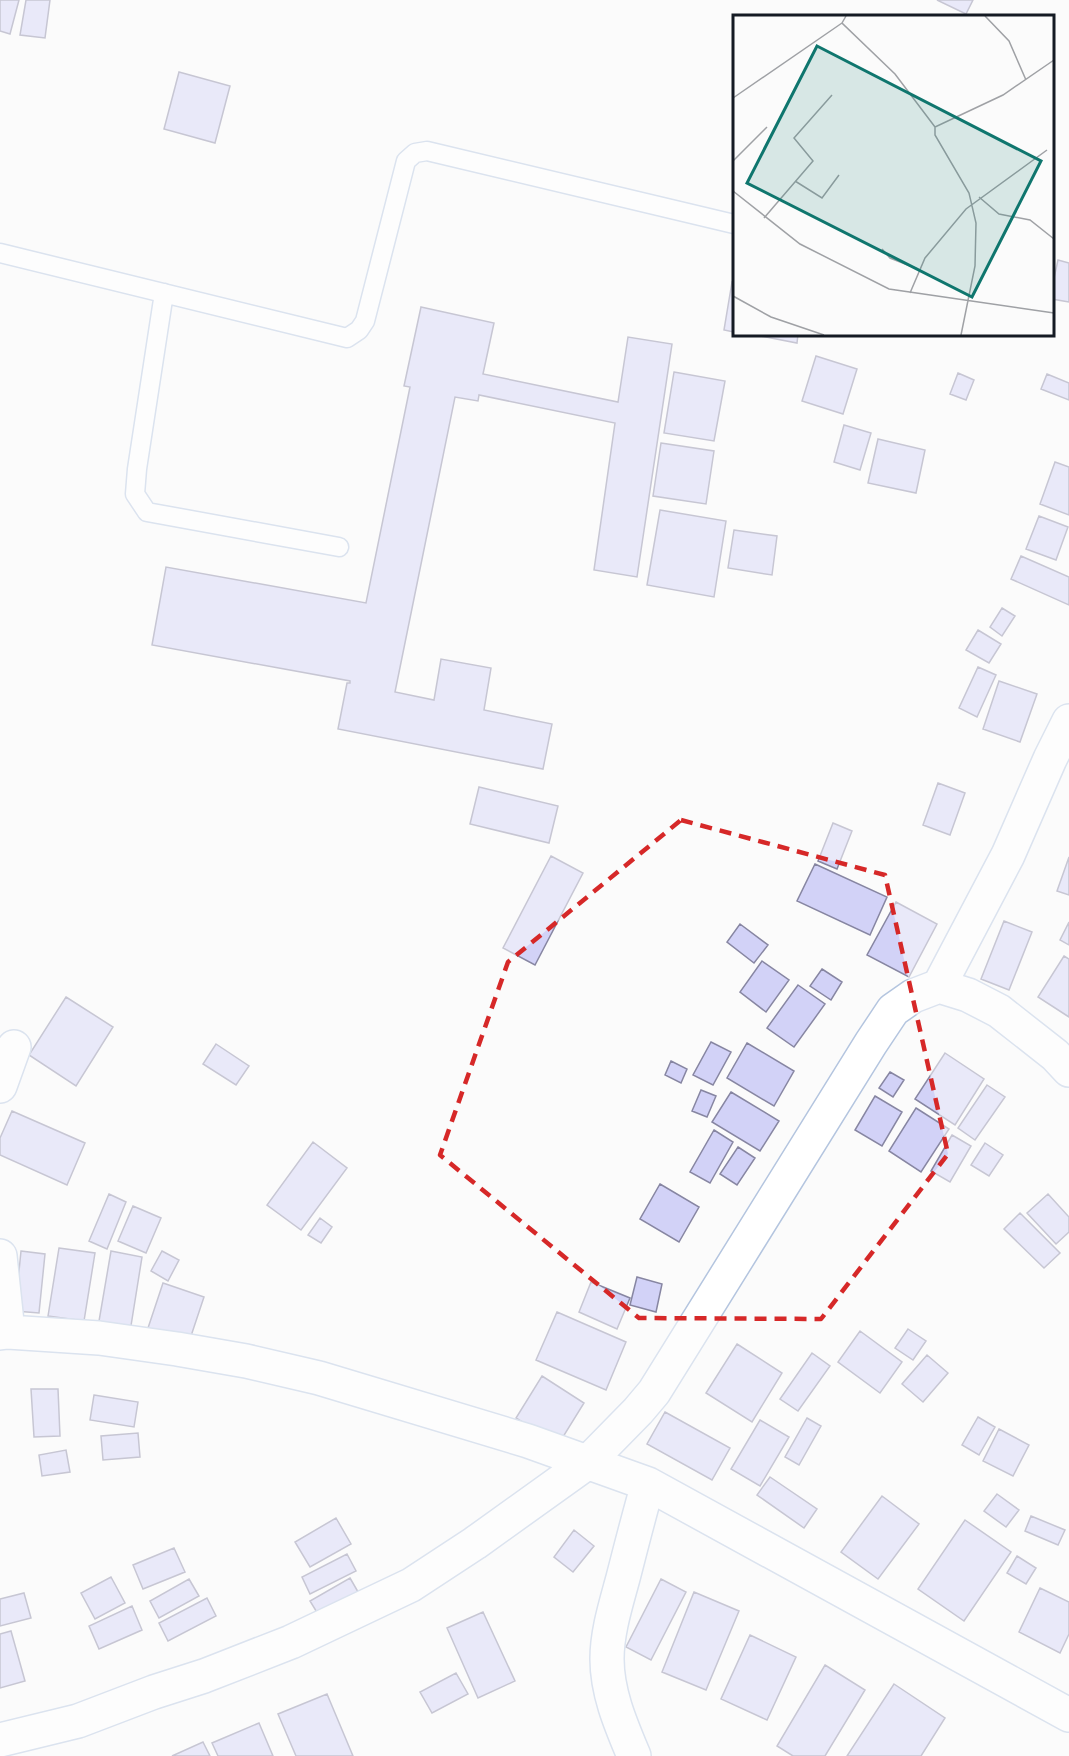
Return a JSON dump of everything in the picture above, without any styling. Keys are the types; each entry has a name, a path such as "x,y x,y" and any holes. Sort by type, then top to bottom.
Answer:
{"street":[{"path":"939,986 1008,855 1069,721"},
{"path":"0,1740 78,1721 154,1692 204,1677 360,1611 411,1585 588,1462 654,1392 871,1043 893,1011 913,996 939,986 968,995 999,1011 1055,1055 1069,1070"},
{"path":"0,1086 14,1047"},
{"path":"0,1256 4,1333 99,1338 246,1360 319,1378 528,1441 588,1462 648,1484 1069,1715"},
{"path":"634,1756 617,1714 610,1687 607,1659 609,1635 616,1604 648,1484"}],"lane":[{"path":"0,253 347,338 359,330 365,321 406,161 415,153 427,151 733,224"},
{"path":"164,293 135,494 147,512 339,547"}],"highlighted area":[{"path":"681,820 885,875 948,1154 821,1319 639,1318 440,1155 508,962"}],"building":[{"path":"0,0 19,0 10,34 0,31"},
{"path":"26,0 50,0 45,38 20,35"},
{"path":"937,0 973,0 966,14"},
{"path":"179,72 230,86 215,143 164,129"},
{"path":"1058,260 1069,263 1069,302 1054,299 1054,278"},
{"path":"732,282 733,332 724,330"},
{"path":"421,307 494,323 483,374 618,402 628,337 672,344 637,577 594,570 615,423 479,395 478,401 455,397 395,692 434,700 441,659 491,668 484,710 552,724 543,769 338,729 347,683 350,681 152,645 166,567 366,603 410,387 404,386"},
{"path":"760,336 798,336 797,343"},
{"path":"816,356 857,369 843,414 802,401"},
{"path":"674,372 725,381 714,441 664,433"},
{"path":"958,373 974,380 966,400 950,394"},
{"path":"1047,374 1069,383 1069,400 1041,389"},
{"path":"844,425 871,433 860,470 834,462"},
{"path":"878,439 925,450 916,493 868,483"},
{"path":"661,443 714,451 706,504 653,496"},
{"path":"1055,462 1069,467 1069,515 1040,504"},
{"path":"660,510 726,521 714,597 647,585"},
{"path":"1039,516 1068,527 1056,560 1026,549"},
{"path":"734,530 777,536 772,575 728,568"},
{"path":"1021,556 1069,577 1069,605 1011,579"},
{"path":"1002,608 1015,616 1002,636 990,627"},
{"path":"978,630 1001,644 989,663 966,650"},
{"path":"978,667 996,675 977,717 959,708"},
{"path":"999,681 1037,694 1020,742 983,729"},
{"path":"938,783 965,793 950,835 923,825"},
{"path":"479,787 558,806 549,843 470,824"},
{"path":"833,823 852,831 837,869 818,861"},
{"path":"551,856 583,873 535,965 503,948"},
{"path":"1069,857 1069,895 1057,891"},
{"path":"815,864 887,897 870,935 797,901"},
{"path":"896,902 937,924 909,977 867,955"},
{"path":"1004,921 1032,932 1009,990 981,979"},
{"path":"1069,922 1069,945 1060,940"},
{"path":"740,924 768,945 754,963 727,942"},
{"path":"1064,956 1069,959 1069,1017 1038,997"},
{"path":"762,961 789,980 766,1012 740,992"},
{"path":"822,969 842,982 831,1000 810,986"},
{"path":"798,985 825,1004 794,1047 767,1028"},
{"path":"66,997 113,1027 76,1086 29,1055"},
{"path":"711,1042 731,1052 713,1085 693,1075"},
{"path":"747,1043 794,1071 774,1106 727,1078"},
{"path":"216,1044 249,1066 236,1085 203,1064"},
{"path":"945,1053 984,1079 955,1125 915,1099"},
{"path":"671,1061 687,1069 681,1083 665,1075"},
{"path":"890,1072 904,1080 893,1097 879,1088"},
{"path":"987,1085 1005,1097 975,1140 958,1128"},
{"path":"701,1090 716,1096 707,1117 692,1111"},
{"path":"731,1092 779,1121 760,1151 712,1122"},
{"path":"875,1096 902,1112 882,1146 855,1130"},
{"path":"916,1108 949,1129 921,1172 889,1151"},
{"path":"12,1111 85,1143 67,1185 0,1155 0,1138"},
{"path":"714,1130 733,1142 710,1183 690,1172"},
{"path":"952,1135 971,1146 950,1182 931,1171"},
{"path":"313,1142 347,1168 301,1230 267,1205"},
{"path":"985,1143 1003,1155 989,1176 971,1165"},
{"path":"738,1147 755,1158 737,1185 720,1174"},
{"path":"660,1184 699,1207 679,1242 640,1219"},
{"path":"109,1194 126,1202 107,1249 89,1241"},
{"path":"1048,1194 1069,1217 1069,1232 1056,1244 1027,1213"},
{"path":"133,1206 161,1218 146,1253 118,1241"},
{"path":"1020,1213 1060,1253 1044,1268 1004,1229"},
{"path":"320,1218 332,1227 321,1243 308,1235"},
{"path":"59,1248 95,1253 84,1321 48,1316"},
{"path":"21,1251 45,1254 39,1313 15,1311"},
{"path":"111,1251 142,1257 130,1332 98,1327"},
{"path":"162,1251 179,1260 168,1281 151,1271"},
{"path":"637,1277 662,1284 656,1312 630,1305"},
{"path":"591,1282 630,1298 617,1329 579,1312"},
{"path":"163,1283 204,1297 188,1345 147,1331"},
{"path":"557,1312 626,1342 606,1390 536,1360"},
{"path":"908,1329 926,1341 913,1360 895,1348"},
{"path":"860,1331 902,1362 880,1393 838,1362"},
{"path":"737,1344 782,1373 752,1422 706,1393"},
{"path":"812,1353 830,1366 798,1411 780,1399"},
{"path":"927,1355 948,1373 923,1402 902,1384"},
{"path":"542,1376 584,1403 558,1445 516,1418"},
{"path":"31,1389 58,1389 60,1436 34,1437"},
{"path":"94,1395 138,1402 134,1427 90,1420"},
{"path":"665,1412 730,1448 712,1480 647,1444"},
{"path":"978,1417 995,1427 979,1455 962,1445"},
{"path":"807,1418 821,1426 799,1465 785,1457"},
{"path":"760,1420 789,1437 760,1486 731,1469"},
{"path":"999,1429 1029,1445 1013,1476 983,1461"},
{"path":"138,1433 140,1457 103,1460 101,1436"},
{"path":"66,1450 70,1472 42,1476 39,1455"},
{"path":"770,1477 817,1509 804,1528 757,1495"},
{"path":"997,1494 1019,1510 1006,1527 984,1511"},
{"path":"882,1496 919,1524 878,1579 841,1552"},
{"path":"1031,1516 1065,1530 1058,1545 1025,1531"},
{"path":"336,1518 351,1544 310,1567 295,1542"},
{"path":"965,1520 1011,1552 964,1621 918,1589"},
{"path":"574,1530 594,1546 573,1572 554,1557"},
{"path":"174,1548 185,1572 143,1589 133,1565"},
{"path":"347,1554 356,1571 310,1594 302,1577"},
{"path":"1017,1556 1036,1568 1026,1584 1007,1573"},
{"path":"111,1577 125,1603 95,1619 81,1593"},
{"path":"350,1578 361,1597 321,1619 310,1601"},
{"path":"189,1579 199,1596 159,1618 150,1601"},
{"path":"661,1579 686,1592 651,1660 626,1647"},
{"path":"1040,1588 1069,1602 1069,1634 1060,1653 1019,1632"},
{"path":"694,1592 739,1611 706,1690 662,1672"},
{"path":"24,1593 31,1618 0,1626 0,1599"},
{"path":"207,1598 216,1616 168,1641 159,1623"},
{"path":"132,1606 142,1630 99,1649 89,1626"},
{"path":"483,1612 515,1681 478,1698 447,1628"},
{"path":"11,1631 25,1681 0,1688 0,1634"},
{"path":"750,1635 796,1657 767,1720 721,1699"},
{"path":"825,1665 865,1690 825,1756 793,1756 777,1746"},
{"path":"456,1673 468,1694 432,1713 420,1692"},
{"path":"894,1684 945,1718 921,1756 847,1756"},
{"path":"327,1694 353,1756 296,1756 278,1714"},
{"path":"259,1723 273,1756 218,1756 212,1743"},
{"path":"203,1742 210,1756 172,1756"}]}
